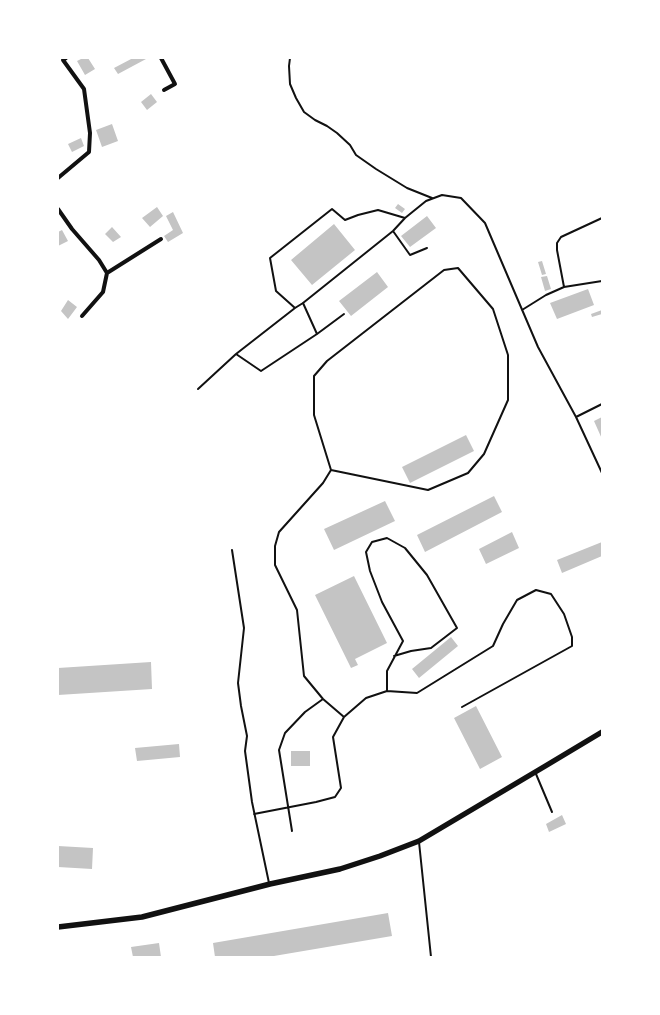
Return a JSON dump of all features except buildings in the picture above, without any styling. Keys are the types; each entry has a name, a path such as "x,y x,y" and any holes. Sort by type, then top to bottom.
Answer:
{"street":[{"path":"161,58 175,84 164,90"},
{"path":"58,62 64,59 84,89 90,133 89,152 58,178"},
{"path":"58,209 72,229 99,260 107,273 103,292 82,316"},
{"path":"107,273 161,239"},
{"path":"58,927 142,917 270,884 340,869 380,856 419,841 602,732"}],"lane":[{"path":"290,58 290,84 304,112 337,133 350,145 355,154 364,161 407,188 432,198"},
{"path":"198,388 236,354 393,231 405,218 426,201 442,195 461,198 485,222 538,347 576,417 602,473"},
{"path":"295,308 276,291 270,258 332,209 346,220 378,210 405,218"},
{"path":"564,287 557,243 561,237 602,218"},
{"path":"393,231 410,255 426,248"},
{"path":"331,470 428,490 468,474 484,454 508,400 508,355 493,310 458,268 444,270 327,361 314,376 314,415 331,470 323,483 279,532 275,546 275,564 297,610 304,676 323,699 344,717"},
{"path":"522,310 546,295 564,287 602,281"},
{"path":"303,303 317,334"},
{"path":"236,354 261,370 317,334 344,314"},
{"path":"576,417 602,404"},
{"path":"387,691 387,671 394,656 403,641 382,602 370,572 366,552 372,542 387,538 405,548 427,575 457,628 431,648 411,651 394,656"},
{"path":"232,550 244,628 238,683 247,736 246,751 252,802 270,884"},
{"path":"254,814 335,797 341,788 333,737 344,717 366,698 387,691 417,693 493,646 503,624 517,600 536,590 551,594 564,614 572,637 572,646 462,707"},
{"path":"292,831 279,750 285,733 305,712 323,699"},
{"path":"536,772 552,812"},
{"path":"419,841 431,957"}]}
